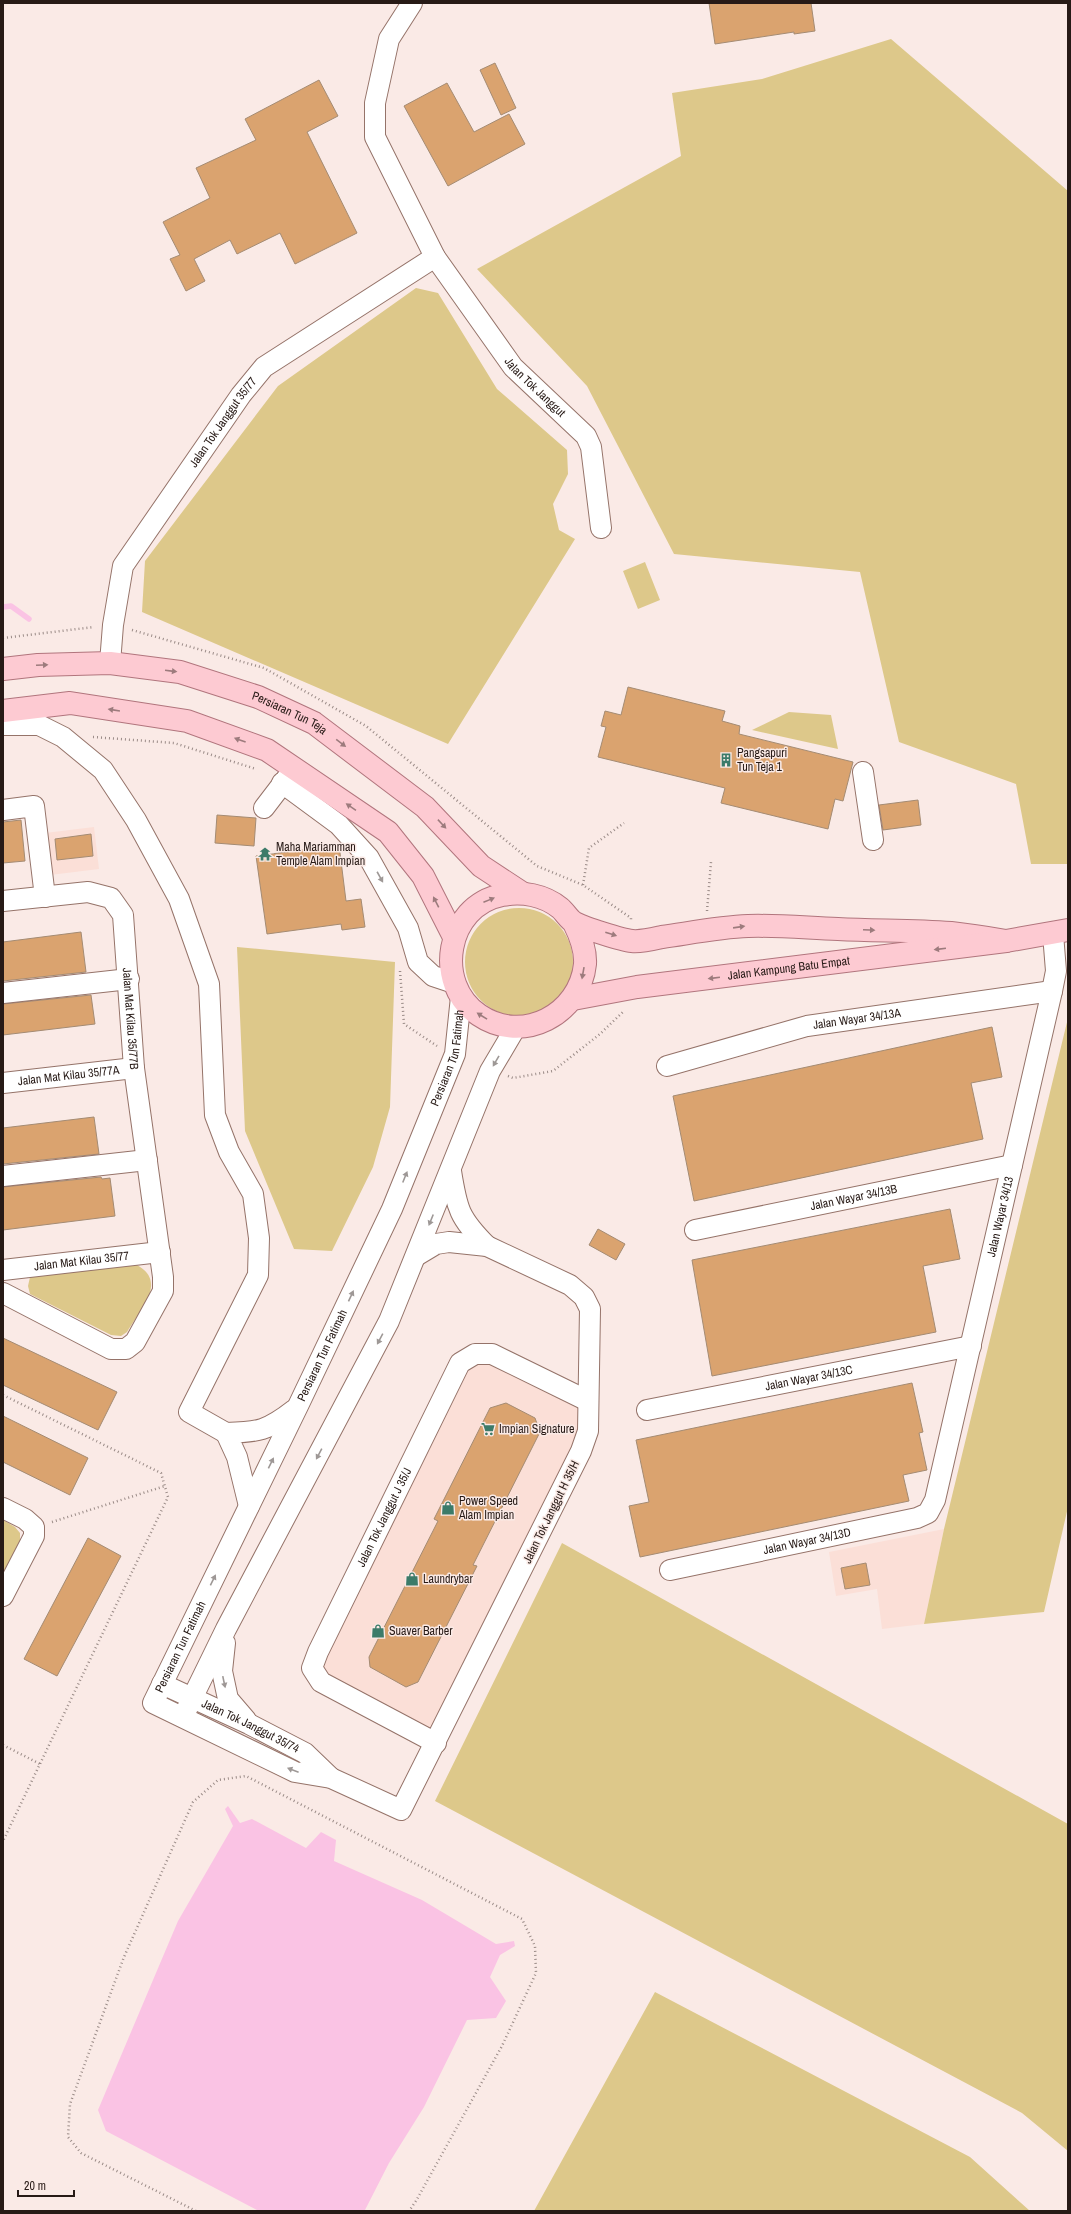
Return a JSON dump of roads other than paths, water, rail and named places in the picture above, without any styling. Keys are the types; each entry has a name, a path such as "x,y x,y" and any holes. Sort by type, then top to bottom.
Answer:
{"main road":[{"name":"Persiaran Tun Teja","path":"3,669 38,665 110,663 180,672 258,697 314,723 425,807 481,866 522,893"},
{"path":"3,711 70,703 187,721 267,750 288,776 388,832 423,876 454,936"},
{"path":"522,893 542,897 560,908 574,922 582,941 585,961 582,982 572,999 559,1013 542,1023 516,1027 503,1026 480,1016 457,990 450,960 454,936 467,916 482,903 501,895 522,893"},
{"name":"Jalan Kampung Batu Empat","path":"574,922 633,941 754,926 950,933 1006,940"},
{"name":"Jalan Kampung Batu Empat","path":"572,999 637,987 1060,932"}],"street":[{"name":"Jalan Tok Janggut","path":"412,3 389,39 375,103 375,137 435,257 513,367 586,436 591,447 601,528"},
{"name":"Jalan Tok Janggut 35/77","path":"110,663 113,625 123,566 241,395 264,367 435,257"},
{"path":"3,725 39,725 63,737 103,770 136,820 179,898 209,984 215,1115 229,1152 253,1194 259,1238 258,1275 189,1412 226,1433 252,1432 274,1426 298,1406"},
{"path":"863,772 873,840"},
{"path":"264,808 288,776 339,825 369,858 408,928 418,962 433,976 457,990"},
{"path":"3,810 34,806 45,897"},
{"name":"Jalan Mat Kilau 35/77B","path":"3,902 88,892 111,898 122,915 129,979 134,1068 163,1277 163,1291 135,1342 126,1349 111,1349 3,1293"},
{"name":"Jalan Wayar 34/13","path":"935,1500 1052,991 1056,971 1060,932"},
{"path":"3,992 129,979"},
{"name":"Persiaran Tun Fatimah","path":"153,1703 392,1209 455,1054 457,990"},
{"name":"Jalan Wayar 34/13A","path":"667,1066 806,1026 1052,991"},
{"path":"183,1717 226,1629 389,1321 451,1171 490,1071 516,1027"},
{"name":"Jalan Mat Kilau 35/77A","path":"3,1083 134,1068"},
{"path":"3,1176 147,1160"},
{"name":"Jalan Wayar 34/13B","path":"695,1230 1012,1165"},
{"path":"451,1171 456,1204 461,1215 468,1226 487,1246"},
{"path":"416,1256 436,1244 449,1242 487,1246"},
{"name":"Jalan Tok Janggut H 35/H","path":"401,1810 436,1743 581,1451 588,1431 590,1309 584,1297 570,1285 487,1246"},
{"name":"Jalan Mat Kilau 35/77","path":"3,1270 160,1252"},
{"name":"Jalan Wayar 34/13C","path":"647,1410 971,1346"},
{"name":"Jalan Tok Janggut J 35/J","path":"436,1743 321,1682 312,1668 318,1652 460,1363 475,1354 492,1354 588,1401"},
{"path":"226,1433 237,1457 249,1506"},
{"name":"Jalan Wayar 34/13D","path":"670,1570 917,1518 928,1513 935,1500"},
{"path":"3,1508 25,1519 34,1527 34,1536 3,1596"},
{"path":"226,1629 222,1671 228,1699 250,1724"},
{"name":"Jalan Tok Janggut 35/74","path":"162,1684 250,1724 305,1754 331,1778"},
{"name":"Jalan Tok Janggut 35/74","path":"153,1703 295,1772 331,1778 401,1810"}],"waterway":[{"path":"3,607 11,606 29,619"}],"place":[{"name":"Pangsapuri Tun Teja 1","path":"726,760"},
{"name":"Maha Mariamman Temple Alam Impian","path":"265,854"},
{"name":"Impian Signature","path":"488,1429"},
{"name":"Power Speed Alam Impian","path":"448,1508"},
{"name":"Laundrybar","path":"412,1579"},
{"name":"Suaver Barber","path":"378,1631"}]}
